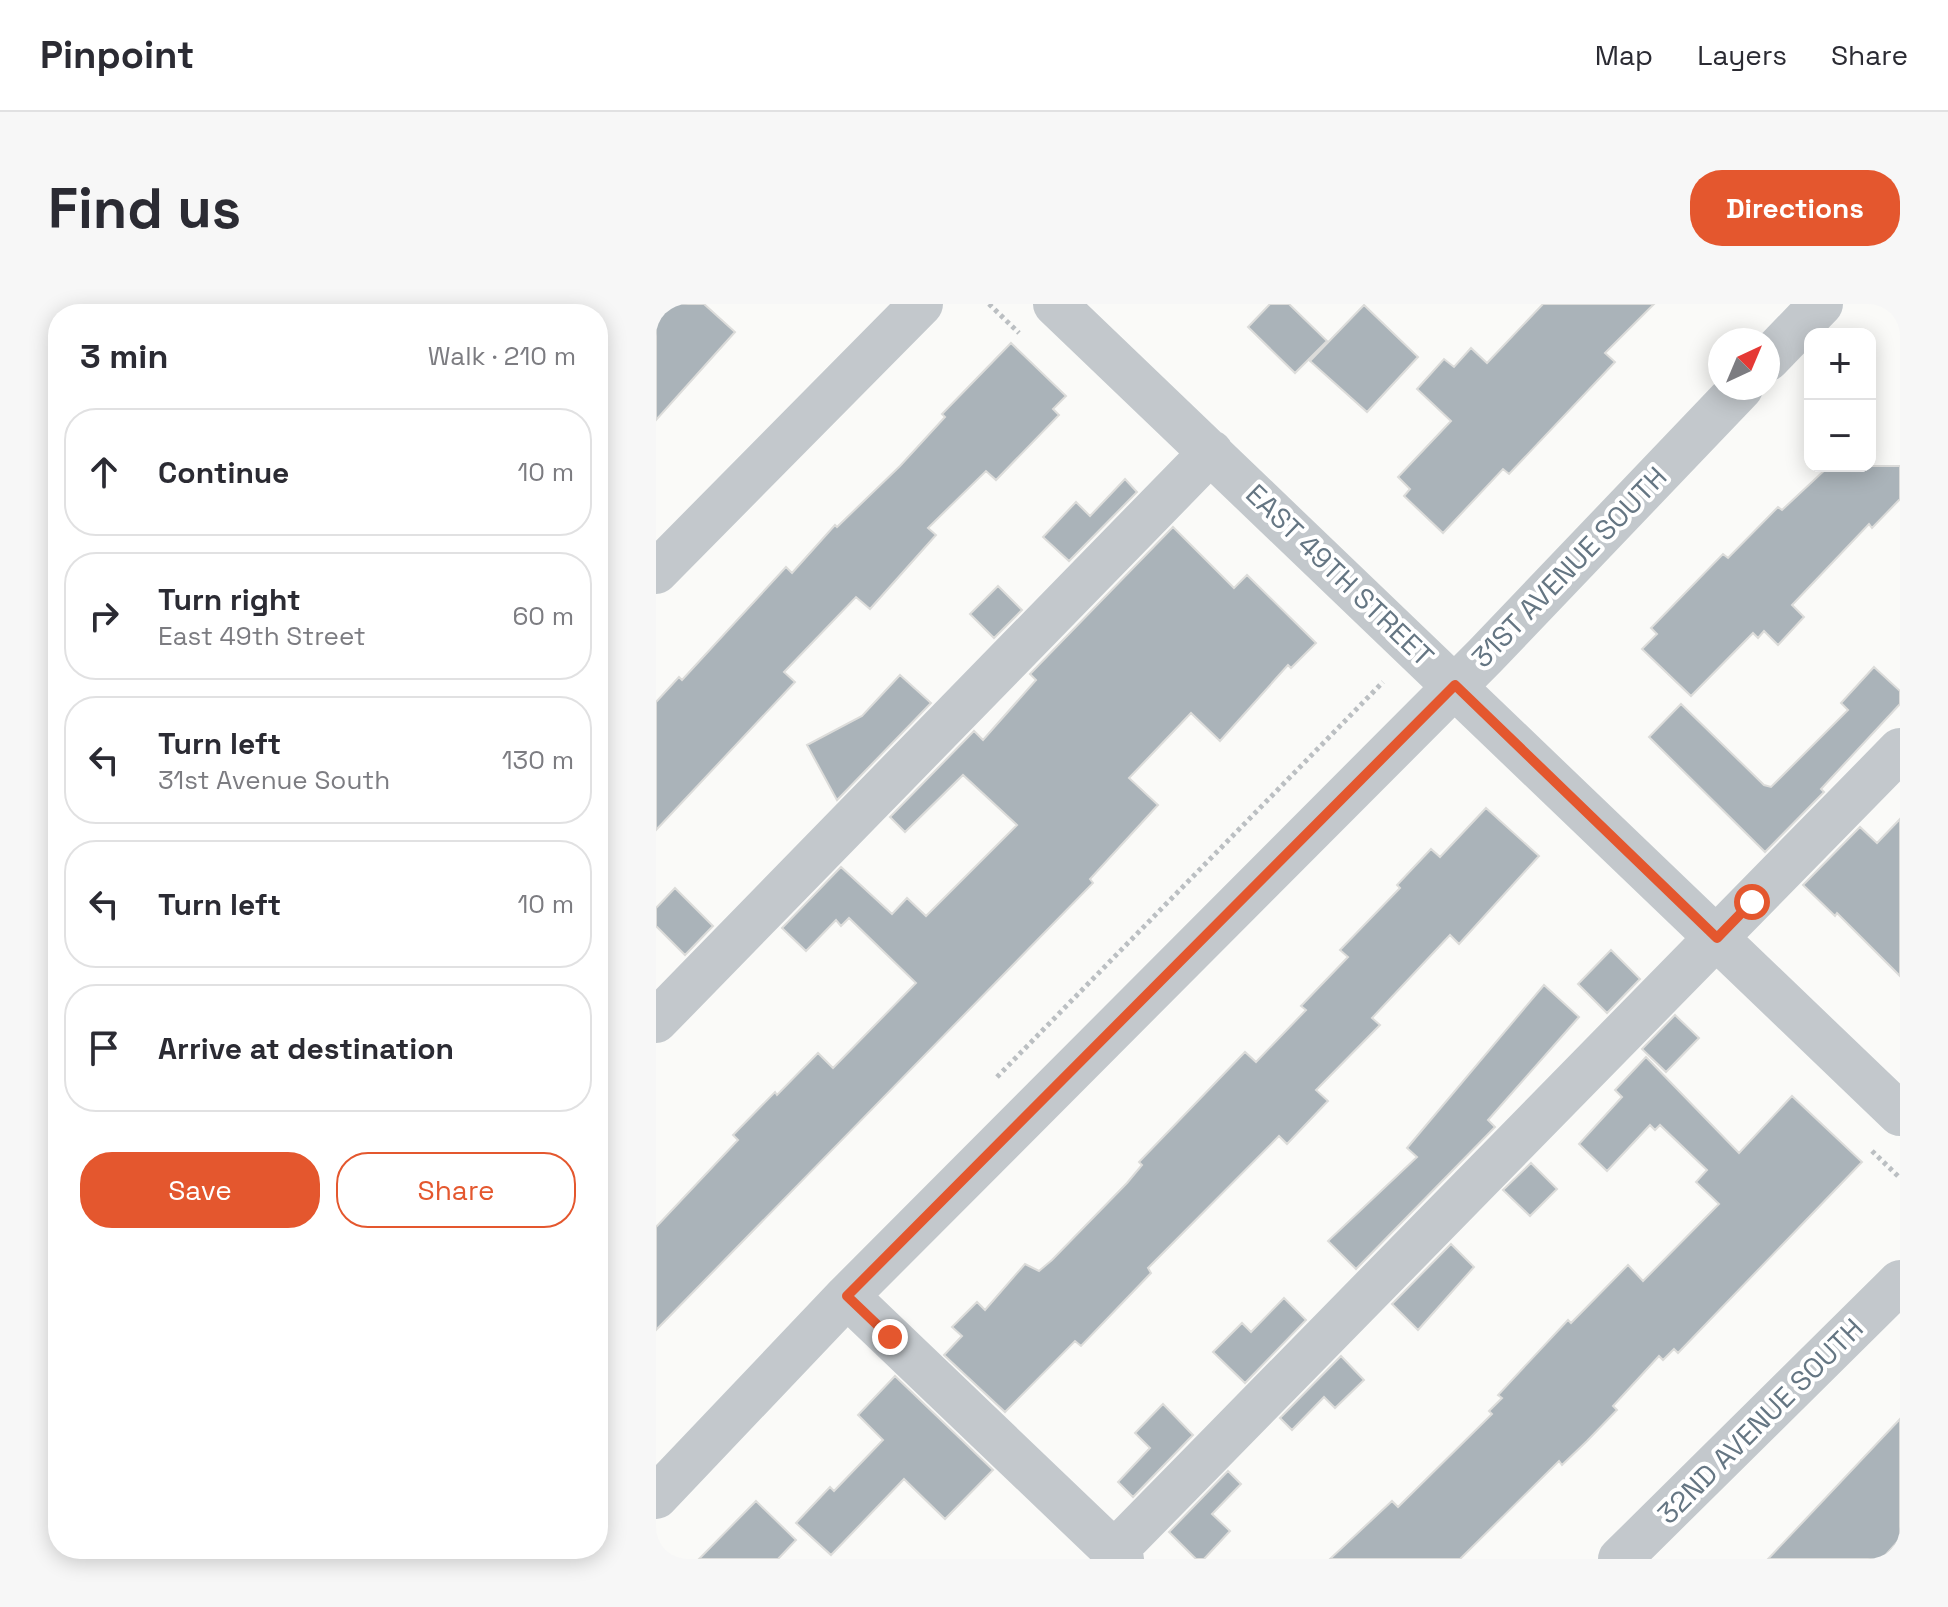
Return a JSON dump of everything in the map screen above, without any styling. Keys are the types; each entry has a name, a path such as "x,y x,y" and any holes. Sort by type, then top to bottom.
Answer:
{"street":[{"path":"656,572 921,304"},
{"name":"EAST 49TH STREET","path":"1055,304 1900,1114"},
{"path":"1780,347 1821,304"},
{"name":"31ST AVENUE SOUTH","path":"656,1497 847,1296 1455,685 1729,400"},
{"path":"656,1021 1211,452"},
{"path":"847,1296 1118,1555 1900,750"},
{"name":"32ND AVENUE SOUTH","path":"1620,1559 1900,1282"}],"path":[{"path":"986,1089 1383,682"}],"building":[{"path":"656,304 704,304 735,332 656,420"},
{"path":"1270,304 1289,304 1327,341 1295,373 1248,327"},
{"path":"1543,304 1654,304 1605,353 1615,362 1509,474 1503,469 1443,533 1404,496 1410,489 1398,477 1451,421 1417,389 1444,359 1454,367 1471,348 1487,363"},
{"path":"1364,305 1418,357 1367,412 1310,361"},
{"path":"1011,343 1066,396 1053,409 1059,415 996,480 986,471 928,528 936,535 870,609 856,597 784,672 795,682 656,830 656,702 679,677 682,680 786,567 792,573 835,525 837,527 900,466 945,417 942,414"},
{"path":"1876,466 1900,466 1900,499 1872,528 1869,524 1792,605 1804,617 1778,645 1764,631 1758,638 1753,633 1691,696 1642,649 1657,634 1651,628 1723,554 1728,558 1778,507 1782,510 1823,472 1876,472"},
{"path":"1125,479 1137,492 1069,561 1043,537 1076,502 1090,516"},
{"path":"1173,527 1234,588 1247,575 1316,643 1291,668 1288,665 1220,741 1191,713 1129,778 1158,805 1090,879 1093,883 656,1330 656,1227 738,1140 733,1135 775,1092 777,1095 818,1053 833,1068 916,983 849,918 841,926 836,920 806,951 782,928 841,867 892,914 907,898 926,916 1017,825 963,775 905,832 890,817 974,731 983,740 1036,680 1030,674"},
{"path":"998,586 1022,610 994,638 970,614"},
{"path":"1874,667 1900,691 1900,704 1821,789 1824,792 1765,852 1649,737 1681,704 1764,785 1771,787 1848,710 1841,703"},
{"path":"900,675 931,703 837,800 807,745 862,716"},
{"path":"1486,808 1539,856 1459,944 1450,935 1372,1018 1380,1025 1316,1090 1328,1101 1287,1144 1279,1136 1148,1268 1151,1273 1081,1346 1075,1341 1005,1412 944,1355 962,1336 952,1327 977,1302 985,1310 1025,1264 1039,1271 1052,1260 1127,1183 1142,1165 1139,1162 1245,1052 1256,1062 1306,1010 1301,1006 1348,957 1340,950 1400,888 1397,885 1431,849 1440,857"},
{"path":"1900,819 1900,976 1837,913 1835,916 1803,885 1860,827 1877,843"},
{"path":"675,888 713,926 685,955 656,926 656,908"},
{"path":"1611,950 1640,979 1607,1013 1578,984"},
{"path":"1544,985 1579,1017 1488,1120 1495,1127 1356,1269 1328,1241 1417,1157 1407,1148"},
{"path":"1675,1015 1699,1038 1666,1072 1642,1049"},
{"path":"1646,1057 1739,1153 1792,1096 1862,1162 1678,1353 1674,1349 1663,1360 1659,1356 1613,1406 1617,1410 1587,1441 1562,1465 1559,1461 1460,1559 1330,1559 1392,1501 1398,1507 1492,1414 1489,1411 1502,1398 1498,1395 1568,1320 1571,1323 1628,1265 1643,1281 1719,1204 1696,1182 1707,1170 1660,1125 1655,1130 1650,1125 1607,1171 1579,1144 1622,1097 1615,1090"},
{"path":"1531,1163 1557,1189 1530,1216 1503,1190"},
{"path":"1451,1244 1474,1267 1418,1330 1392,1304"},
{"path":"1284,1298 1306,1320 1245,1383 1213,1352 1242,1323 1251,1332"},
{"path":"1341,1356 1364,1380 1335,1408 1324,1397 1292,1430 1280,1418"},
{"path":"895,1376 993,1470 945,1519 904,1479 831,1555 796,1523 830,1487 834,1491 883,1440 858,1415"},
{"path":"1163,1404 1193,1435 1133,1497 1118,1482 1150,1448 1135,1433"},
{"path":"1900,1419 1900,1539 1882,1559 1768,1559"},
{"path":"1228,1471 1241,1484 1212,1514 1230,1531 1204,1559 1196,1559 1169,1532"},
{"path":"756,1501 796,1540 778,1559 699,1559"}],"route":[{"path":"890,1337 847,1296 1455,685 1717,938 1752,902"}]}
